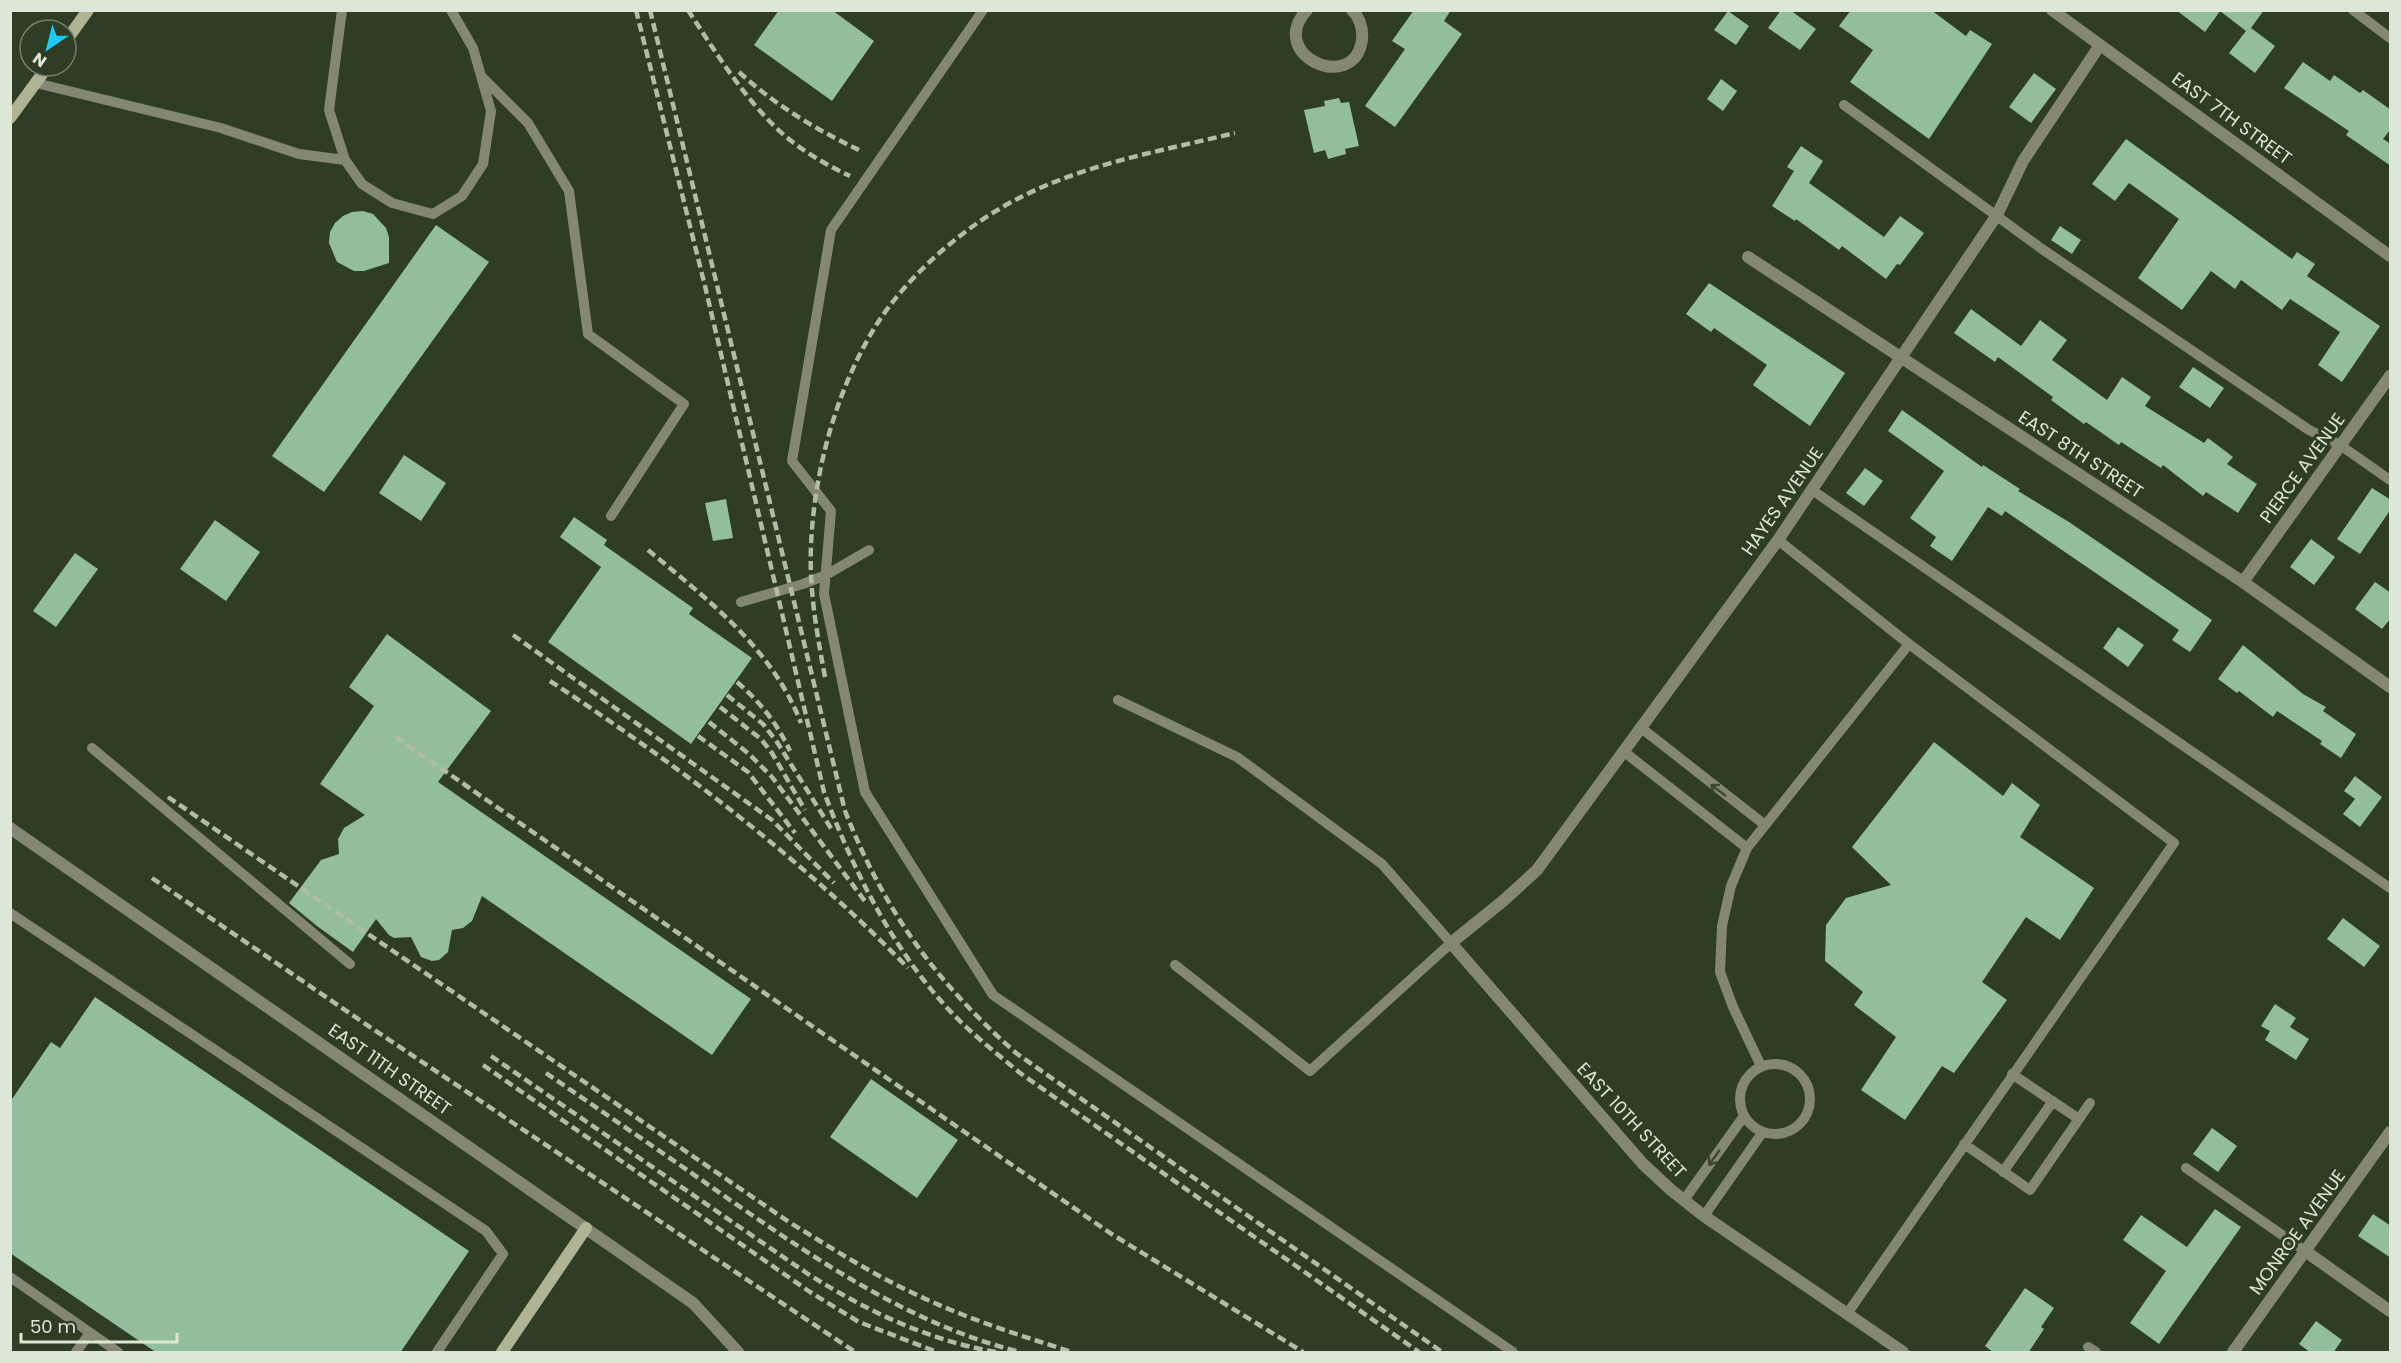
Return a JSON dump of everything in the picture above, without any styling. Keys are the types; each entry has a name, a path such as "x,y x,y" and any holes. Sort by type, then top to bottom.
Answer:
{"street":[{"path":"78,24 88,10"},
{"path":"1307,10 1299,21 1296,32 1302,54 1311,62 1332,67 1341,66 1350,60 1361,43 1360,22 1352,10"},
{"name":"EAST 7TH STREET","path":"2052,10 2391,255"},
{"name":"HAYES AVENUE","path":"1450,943 1503,901 1537,870 1778,540 1997,215 2023,161 2100,45"},
{"path":"10,118 40,78"},
{"name":"EAST 8TH STREET","path":"1748,257 2243,582 2391,687"},
{"name":"PIERCE AVENUE","path":"2243,582 2391,376"},
{"name":"EAST 11TH STREET","path":"10,828 693,1303 738,1353"},
{"name":"EAST 10TH STREET","path":"1450,943 1643,1164 1704,1216 1903,1353"},
{"name":"MONROE AVENUE","path":"2233,1353 2391,1132"},
{"path":"502,1353 586,1228"},
{"path":"2305,1251 2391,1311"}],"lane":[{"path":"342,10 329,110 345,160 362,184 382,197 392,203 434,214 462,196 483,164 491,111 473,48 451,10"},
{"path":"983,10 831,230 792,461 831,511 824,594 865,792 993,995 1513,1353"},
{"path":"2353,10 2391,38"},
{"path":"481,76 528,123 569,191 588,334 684,404 610,516"},
{"path":"36,83 221,128 299,154 345,160"},
{"path":"1844,105 2042,249 2309,430 2340,445 2391,480"},
{"path":"1812,490 2391,888"},
{"path":"1778,540 1909,644 2174,843 1848,1314"},
{"path":"741,602 826,575 869,550"},
{"path":"1761,1066 1733,1007 1720,972 1722,926 1731,886 1747,848 1909,644"},
{"path":"1118,700 1237,757 1382,864 1450,943 1310,1071 1175,965"},
{"path":"1640,727 1765,825"},
{"path":"92,748 350,964"},
{"path":"1623,751 1747,848"},
{"path":"10,913 486,1231 503,1254 437,1353"},
{"path":"1784,1065 1794,1069 1809,1087 1811,1099 1809,1110 1796,1129 1774,1135 1762,1133 1754,1128 1744,1116 1740,1103 1740,1092 1744,1081 1761,1066 1784,1065"},
{"path":"2012,1074 2079,1119"},
{"path":"2004,1172 2053,1101"},
{"path":"1964,1144 2030,1190 2090,1103"},
{"path":"1684,1200 1744,1116"},
{"path":"1704,1216 1762,1133"},
{"path":"2186,1168 2305,1251"},
{"path":"10,1277 118,1353"},
{"path":"76,1353 90,1333"}],"building":[{"path":"779,10 832,10 874,41 832,101 754,45"},
{"path":"1414,10 1451,10 1444,21 1462,34 1395,127 1365,106 1405,49 1392,41"},
{"path":"1781,10 1790,10 1816,29 1800,50 1768,28"},
{"path":"1851,10 1931,10 1966,36 1970,30 1992,44 1929,139 1850,82 1873,50 1839,26"},
{"path":"2176,10 2264,10 2251,28 2275,46 2255,73 2229,53 2246,31 2220,11 2205,32"},
{"path":"1728,11 1749,26 1736,45 1714,30"},
{"path":"2303,62 2330,81 2334,75 2360,93 2363,90 2391,110 2391,129 2383,139 2391,144 2391,166 2346,135 2349,131 2284,88"},
{"path":"2034,73 2056,89 2031,123 2009,107"},
{"path":"1721,79 1737,91 1723,111 1707,99"},
{"path":"1339,98 1341,103 1349,102 1359,146 1345,149 1346,154 1328,159 1325,150 1314,153 1304,110 1325,106 1324,101"},
{"path":"2126,139 2292,259 2297,252 2315,264 2307,276 2380,326 2342,382 2318,365 2340,332 2290,299 2282,310 2241,280 2235,289 2211,271 2182,310 2138,278 2179,219 2129,183 2115,201 2092,184"},
{"path":"1801,146 1823,161 1809,183 1884,237 1900,216 1924,233 1900,265 1897,264 1886,279 1842,246 1839,250 1796,219 1795,221 1772,206 1794,171 1787,167"},
{"path":"363,211 373,214 386,228 389,237 389,263 364,271 354,271 337,262 329,243 330,232 343,216"},
{"path":"436,225 489,262 324,492 272,456"},
{"path":"2060,226 2081,240 2072,254 2051,240"},
{"path":"1709,283 1845,373 1810,426 1753,385 1767,365 1714,328 1711,332 1686,314"},
{"path":"1971,309 2021,346 2040,320 2067,340 2052,360 2107,400 2122,377 2151,397 2145,406 2204,443 2208,438 2233,457 2227,464 2257,484 2238,513 2206,492 2203,496 2163,465 2161,468 2121,442 2119,445 2086,422 2084,424 2051,400 2053,397 1998,357 1995,362 1954,333"},
{"path":"2193,367 2224,388 2210,408 2179,387"},
{"path":"1902,410 1982,467 1983,465 2020,489 2018,491 2069,522 2212,620 2190,652 2172,640 2179,630 2005,511 2002,516 1988,507 1952,561 1930,546 1936,537 1910,518 1944,471 1888,431"},
{"path":"404,455 446,483 421,521 379,493"},
{"path":"1865,468 1883,481 1864,506 1846,493"},
{"path":"2372,488 2391,500 2391,509 2360,554 2337,539"},
{"path":"726,499 733,538 713,541 705,503"},
{"path":"574,517 607,540 604,545 693,608 689,614 752,658 691,744 548,642 601,567 560,537"},
{"path":"215,520 260,552 226,601 180,569"},
{"path":"2311,539 2335,557 2314,585 2290,567"},
{"path":"75,553 98,569 56,627 33,611"},
{"path":"2375,582 2391,593 2391,618 2382,629 2355,609"},
{"path":"2118,627 2144,645 2128,667 2103,648"},
{"path":"387,634 491,711 438,782 751,999 712,1055 482,896 472,921 463,928 452,930 448,952 439,960 432,961 421,957 411,937 394,938 376,919 353,952 289,903 321,860 339,854 338,839 344,828 365,815 320,784 374,706 349,687"},
{"path":"2243,645 2303,694 2326,707 2323,711 2356,734 2341,758 2320,744 2322,741 2277,711 2273,717 2239,691 2237,693 2218,679"},
{"path":"1934,742 2003,796 2012,783 2040,805 2020,837 2094,888 2060,940 2026,917 1982,982 2007,1000 1954,1073 1942,1066 1905,1120 1861,1090 1896,1037 1854,1005 1863,992 1825,961 1826,925 1846,898 1891,885 1852,847"},
{"path":"2355,776 2382,797 2360,827 2343,814 2355,799 2344,791"},
{"path":"2343,918 2380,946 2364,967 2327,939"},
{"path":"95,997 469,1251 400,1353 157,1353 10,1253 10,1102 51,1042 60,1048"},
{"path":"2275,1004 2296,1018 2290,1027 2309,1039 2296,1060 2265,1040 2270,1031 2261,1026"},
{"path":"871,1079 958,1140 917,1198 830,1137"},
{"path":"2212,1128 2237,1146 2218,1172 2193,1154"},
{"path":"2215,1209 2241,1227 2159,1344 2130,1323 2166,1271 2123,1240 2141,1215 2187,1247"},
{"path":"2373,1214 2391,1226 2391,1258 2358,1236"},
{"path":"2025,1288 2054,1308 2041,1327 2044,1329 2028,1353 1994,1353 1985,1346"},
{"path":"2316,1321 2342,1340 2333,1353 2311,1353 2299,1344"}],"railway":[{"path":"636,10 705,286 824,792 850,855 881,916 899,946 941,1001 971,1031 1020,1073 1419,1352"},
{"path":"650,10 845,811 877,881 895,913 915,943 961,999 1016,1053 1442,1352"},
{"path":"688,10 734,79 775,127 804,151 850,176"},
{"path":"739,72 796,116 859,150"},
{"path":"825,677 811,579 811,546 817,489 822,461 838,405 861,352 889,307 922,269 961,235 981,220 1023,196 1101,166 1235,133"},
{"path":"648,550 715,607 756,648 789,696 801,723"},
{"path":"513,635 772,820 834,883"},
{"path":"550,681 692,780 782,851 908,968"},
{"path":"737,682 767,714 790,751"},
{"path":"727,695 763,724 777,742 832,830"},
{"path":"720,707 761,739 772,753 805,810"},
{"path":"709,722 749,754 772,777 867,904"},
{"path":"698,736 748,772 795,833"},
{"path":"396,737 1110,1233 1303,1352"},
{"path":"168,797 789,1222 881,1277 932,1302 992,1326 1072,1352"},
{"path":"152,878 855,1352"},
{"path":"491,1056 830,1287 875,1312 922,1332 996,1352"},
{"path":"483,1065 810,1292 859,1322 937,1352"},
{"path":"546,1073 798,1246 868,1289 942,1326 1020,1352"}]}
